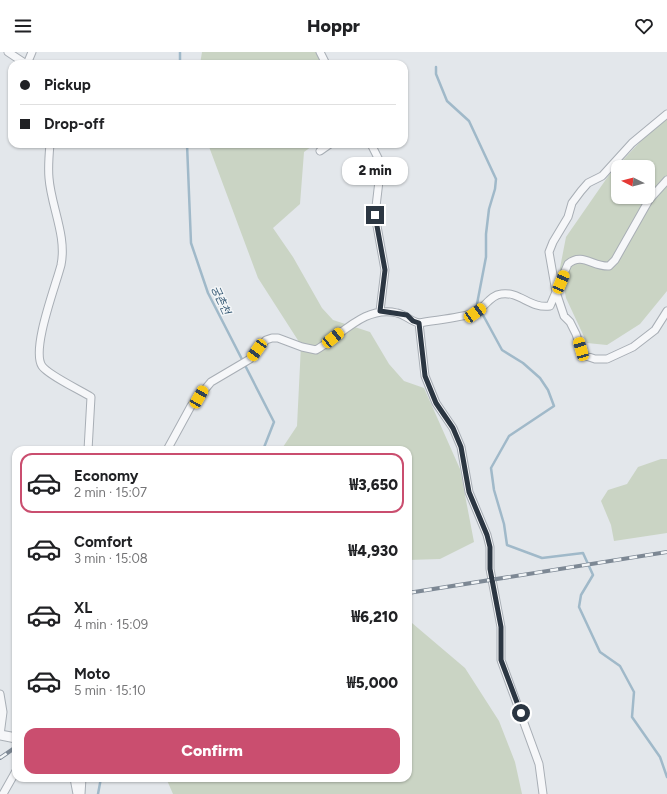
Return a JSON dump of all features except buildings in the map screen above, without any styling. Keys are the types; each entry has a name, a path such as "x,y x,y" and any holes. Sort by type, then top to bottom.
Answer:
{"street":[{"path":"8,52 21,60"},
{"path":"667,114 632,143 602,176 588,184 581,191 572,203 563,228 553,242 550,252 556,292 564,316 570,322 581,349 586,356 595,359 607,359 633,347 655,330 667,311"},
{"path":"50,148 49,178 56,212 61,250 61,264 40,339 39,352 42,365 47,370 91,397 88,446"},
{"path":"320,151 324,148"},
{"path":"373,148 381,164 375,215 385,270 380,311"},
{"path":"169,446 191,406 204,389 211,382 248,360 266,340 272,338 316,350 355,322 380,311 407,315 413,321 419,323 475,313 484,307 493,297 500,294 512,294 540,307 550,306 568,264 574,259 583,258 601,266 609,266 612,263 649,200 667,180"},
{"path":"419,323 425,376 436,403 453,428 461,447 469,492 487,535 490,547 490,569 501,627 501,660 538,764 543,794"},
{"path":"0,694 3,712 0,735 12,737"},
{"path":"3,794 12,778"},
{"path":"75,782 77,794"},
{"path":"81,794 82,782"}],"green space":[{"path":"202,52 321,52 328,60 201,60"},
{"path":"667,113 667,291 640,324 607,345 587,343 566,298 560,268 566,237 611,173 611,204 655,204 655,160 623,160"},
{"path":"209,148 310,148 304,152 300,204 273,228 293,257 322,308 333,320 370,332 389,364 404,381 424,388 460,469 474,542 440,559 412,560 412,446 284,446 297,426 301,345 258,278"},
{"path":"661,459 667,459 667,533 614,541 611,525 601,501 608,490 627,484 638,467"},
{"path":"412,623 465,668 499,721 515,762 522,794 173,794 168,782 412,782"}],"waterway":[{"name":"궁촌천","path":"180,52 180,60"},
{"path":"436,67 436,74 447,101 469,121 496,179 495,189 489,209 486,234 486,257 477,304 502,350 523,363 540,378 548,390 554,406 509,436 491,468 494,490 504,524 507,545 542,558 583,553 593,575 581,595 579,607 600,652 620,666 634,692 632,717 660,757 667,777"},
{"name":"궁촌천","path":"187,148 191,243 208,293 274,422 265,446"},
{"name":"궁촌천","path":"98,794 100,782"}],"railway":[{"path":"412,592 667,552"},
{"path":"0,758 12,750"}],"route":[{"path":"375,215 385,270 380,311 396,312 407,315 413,321 419,323 425,376 436,403 453,428 461,447 469,492 487,535 490,547 490,569 501,627 501,660 504,672 521,713"}]}
